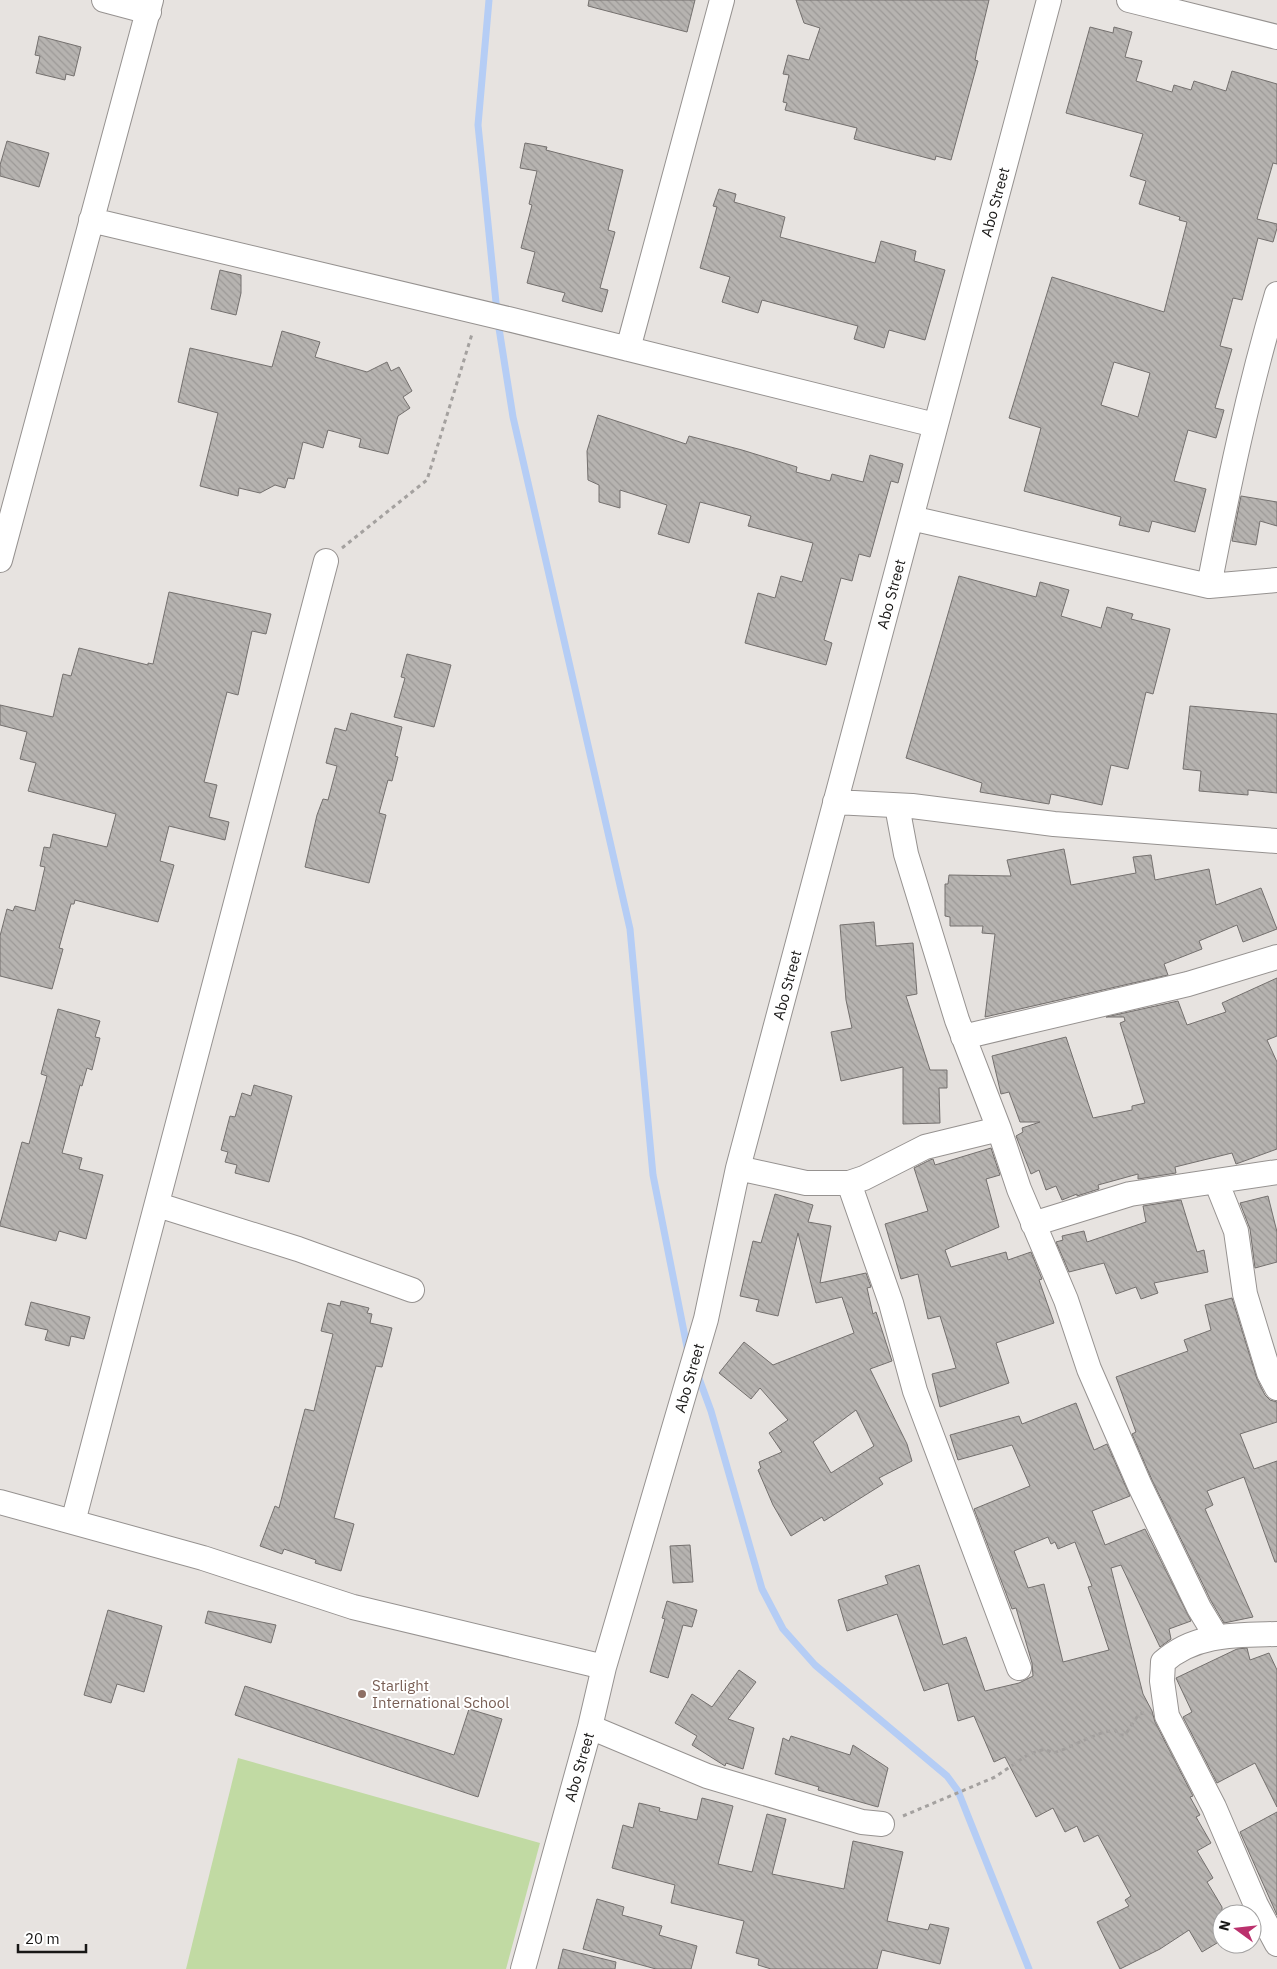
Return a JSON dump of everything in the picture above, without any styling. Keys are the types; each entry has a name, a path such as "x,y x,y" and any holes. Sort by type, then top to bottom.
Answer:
{"street":[{"path":"0,560 10,489 59,349 91,220 150,6 104,0"},
{"path":"628,349 722,0"},
{"name":"Abo Street","path":"523,1969 590,1727 604,1666 706,1319 738,1168 1048,0"},
{"path":"1129,0 1277,36"},
{"path":"91,220 508,319 935,425"},
{"path":"1209,586 1231,468 1254,371 1277,294"},
{"path":"911,518 1209,586 1277,580"},
{"path":"73,1522 158,1205 244,866 326,560"},
{"path":"836,802 897,806 1054,824 1277,841"},
{"path":"897,806 906,854 963,1037 1033,1224 1044,1243 1089,1369 1140,1486 1199,1608 1216,1636"},
{"path":"963,1037 1188,984 1277,957"},
{"path":"738,1168 806,1183 849,1183 864,1178 925,1147 999,1129"},
{"path":"1033,1224 1130,1194 1277,1172"},
{"path":"1216,1181 1236,1231 1245,1294 1269,1373 1277,1388"},
{"path":"849,1183 891,1304 915,1391 1019,1668"},
{"path":"158,1205 298,1249 412,1290"},
{"path":"0,1502 203,1558 353,1607 604,1666"},
{"path":"1277,1634 1216,1636 1175,1651 1164,1662 1162,1682 1166,1710 1214,1807 1256,1905 1277,1944"},
{"path":"590,1727 729,1784 862,1822 882,1824"}],"path":[{"path":"326,560 427,480 479,312"},
{"path":"882,1824 934,1804 995,1776 1029,1754 1045,1749 1053,1753 1102,1732 1115,1730 1119,1735 1125,1735 1139,1714 1152,1710 1166,1710"}],"green space":[{"path":"238,1758 540,1843 506,1969 186,1969"}],"building":[{"path":"589,0 695,0 687,32 588,6"},
{"path":"796,0 989,0 975,60 978,61 951,160 936,156 935,160 854,139 857,128 785,110 787,103 783,102 789,75 783,74 788,55 809,60 820,28 804,23"},
{"path":"1090,27 1113,33 1114,27 1132,32 1125,57 1142,61 1136,81 1172,92 1174,85 1191,90 1194,81 1226,91 1232,71 1277,84 1277,164 1273,163 1257,219 1277,224 1277,228 1273,242 1258,238 1242,300 1233,298 1220,346 1232,349 1215,408 1224,410 1216,438 1188,430 1174,481 1206,489 1195,532 1152,521 1149,532 1119,525 1121,517 1024,491 1041,428 1009,418 1052,277 1164,312 1187,222 1179,220 1180,217 1139,204 1146,181 1130,176 1143,134 1066,113","holes":["1114,362 1150,373 1138,417 1101,405"]},
{"path":"39,36 81,47 74,76 66,74 65,80 36,73 40,56 35,55"},
{"path":"7,141 49,153 39,187 0,176 0,165"},
{"path":"525,143 547,147 546,150 623,170 608,230 615,232 600,288 608,290 602,312 562,301 565,293 527,283 535,252 521,248 532,205 529,204 537,171 520,168"},
{"path":"719,189 736,194 734,202 785,217 780,237 875,263 881,241 916,251 914,261 945,270 925,340 889,330 884,348 854,339 858,326 762,300 758,313 722,302 730,277 700,268 717,207 713,206"},
{"path":"220,270 241,275 241,293 236,315 211,309"},
{"path":"282,331 320,342 315,357 367,372 387,362 391,371 399,367 412,391 403,397 410,408 398,416 388,454 359,447 361,439 328,430 323,448 303,442 294,479 288,478 285,488 275,485 260,493 239,488 238,496 200,486 218,413 178,402 190,348 272,367"},
{"path":"598,415 686,444 689,436 742,450 797,467 796,472 830,481 832,474 863,482 870,455 903,464 898,483 891,481 870,557 859,554 852,581 841,578 824,640 832,643 826,665 745,643 758,593 775,598 781,576 802,582 813,543 748,526 751,516 700,502 689,543 658,534 667,505 620,490 620,508 599,502 599,485 588,480 587,451"},
{"path":"1241,496 1277,502 1277,526 1260,521 1256,545 1232,541"},
{"path":"959,576 1036,597 1040,582 1069,590 1061,616 1101,628 1107,607 1133,614 1131,619 1170,629 1153,694 1146,692 1128,769 1111,765 1102,805 1051,794 1049,804 980,792 982,783 906,758"},
{"path":"169,592 271,614 266,634 252,631 238,695 227,692 204,782 217,785 209,817 229,822 225,840 169,826 160,861 174,865 158,922 75,900 74,904 71,904 59,948 63,949 52,989 0,976 0,936 7,909 13,911 15,906 35,911 45,867 40,866 44,847 50,848 53,834 107,847 116,814 28,791 36,763 20,759 27,732 0,725 0,705 53,717 63,674 71,676 79,648 148,665 148,663 153,664"},
{"path":"407,654 451,665 434,727 394,717 405,678 401,677"},
{"path":"1190,706 1277,714 1277,793 1248,790 1248,795 1199,791 1201,771 1183,769"},
{"path":"351,713 402,727 395,756 398,757 392,781 388,780 379,813 386,815 369,883 305,867 317,815 323,799 328,800 337,766 326,763 335,728 346,731"},
{"path":"1064,849 1071,885 1136,873 1133,857 1151,855 1155,880 1209,869 1216,905 1261,888 1277,929 1243,942 1237,925 1199,941 1202,949 1164,964 1168,975 985,1017 995,934 982,933 983,926 950,926 950,917 945,916 945,884 948,884 949,875 1011,876 1007,860"},
{"path":"874,922 876,946 913,943 917,994 906,996 930,1070 947,1070 947,1088 939,1088 940,1123 903,1124 903,1067 841,1081 831,1032 852,1028 846,1000 840,925"},
{"path":"1277,978 1277,1036 1267,1040 1277,1062 1277,1149 1236,1164 1232,1153 1175,1167 1176,1173 1138,1179 1138,1174 1098,1185 1099,1189 1062,1200 1056,1186 1046,1190 1039,1170 1031,1174 1016,1136 1023,1132 1022,1128 1040,1122 1020,1122 1009,1092 1001,1094 992,1056 1066,1037 1093,1118 1132,1110 1132,1106 1145,1103 1120,1023 1125,1021 1124,1017 1106,1017 1178,1001 1187,1025 1226,1012 1222,1003"},
{"path":"58,1009 100,1021 95,1037 100,1038 92,1070 87,1068 82,1086 80,1085 62,1153 82,1158 79,1169 103,1175 86,1239 59,1231 56,1241 0,1226 0,1224 22,1142 29,1144 47,1076 41,1074"},
{"path":"254,1085 292,1096 269,1182 235,1173 237,1165 225,1162 228,1152 221,1150 230,1116 235,1117 242,1093 251,1096"},
{"path":"991,1148 1000,1175 986,1179 999,1227 945,1250 951,1267 1006,1252 1008,1260 1031,1252 1042,1279 1039,1280 1054,1323 996,1343 1009,1383 940,1407 932,1374 956,1368 940,1316 928,1319 918,1274 901,1279 885,1224 928,1211 914,1168 933,1159 935,1165"},
{"path":"775,1194 813,1205 808,1222 831,1226 820,1283 866,1273 871,1287 867,1288 873,1314 876,1312 892,1361 870,1369 907,1444 912,1461 879,1478 883,1484 824,1521 822,1517 791,1536 773,1505 758,1470 761,1468 759,1462 782,1452 769,1433 788,1420 760,1388 751,1399 719,1373 744,1342 773,1365 854,1333 842,1297 816,1303 798,1233 778,1316 756,1311 759,1300 740,1296 753,1241 761,1243","holes":["856,1410 874,1446 831,1473 813,1442"]},
{"path":"1268,1196 1277,1232 1277,1262 1255,1268 1250,1229 1240,1203"},
{"path":"1181,1200 1197,1252 1204,1250 1208,1272 1154,1283 1158,1293 1141,1299 1136,1287 1116,1294 1104,1263 1069,1272 1056,1242 1063,1240 1062,1236 1084,1231 1087,1242 1146,1222 1143,1206"},
{"path":"1232,1298 1257,1379 1265,1395 1270,1400 1277,1402 1277,1422 1240,1434 1254,1469 1277,1461 1277,1562 1275,1562 1244,1477 1207,1491 1213,1505 1205,1509 1253,1617 1224,1623 1211,1601 1152,1480 1132,1434 1136,1432 1116,1377 1188,1351 1184,1340 1211,1330 1205,1305"},
{"path":"341,1301 369,1308 367,1313 372,1314 370,1323 392,1328 382,1367 376,1366 334,1518 354,1524 341,1571 315,1563 316,1560 284,1549 282,1554 260,1546 275,1506 279,1508 305,1409 314,1411 333,1334 321,1331 328,1303 340,1306"},
{"path":"31,1302 90,1317 84,1339 71,1336 69,1346 45,1340 48,1330 25,1325"},
{"path":"1076,1403 1094,1450 1107,1444 1130,1496 1092,1511 1105,1545 1145,1529 1191,1621 1169,1629 1171,1639 1160,1647 1121,1565 1111,1568 1143,1694 1152,1711 1155,1722 1193,1796 1190,1797 1200,1815 1196,1817 1211,1843 1197,1851 1213,1878 1207,1882 1220,1904 1212,1904 1212,1946 1202,1952 1189,1930 1160,1949 1120,1969 1097,1922 1129,1906 1125,1900 1131,1896 1098,1835 1084,1842 1077,1826 1065,1832 1053,1808 1036,1817 1005,1757 994,1762 974,1716 958,1721 948,1683 924,1691 897,1614 847,1631 838,1600 888,1584 885,1576 919,1565 943,1645 966,1637 985,1691 1019,1683 1033,1676 1032,1663 1016,1608 1012,1609 974,1509 1030,1486 1012,1445 958,1460 950,1435 1019,1416 1022,1424","holes":["1048,1537 1051,1544 1055,1542 1058,1549 1075,1542 1092,1586 1088,1587 1109,1650 1063,1662 1044,1584 1028,1588 1014,1551"]},
{"path":"690,1545 693,1582 673,1583 670,1546"},
{"path":"667,1601 697,1610 692,1627 683,1625 668,1678 650,1672 665,1619 662,1618"},
{"path":"108,1610 162,1626 144,1692 117,1684 111,1703 84,1695"},
{"path":"208,1611 276,1625 271,1643 205,1623"},
{"path":"1247,1648 1250,1660 1269,1653 1277,1670 1277,1807 1255,1763 1217,1783 1183,1717 1192,1712 1176,1678 1237,1649"},
{"path":"739,1670 756,1682 728,1719 754,1728 743,1769 726,1763 725,1766 692,1745 697,1736 675,1723 692,1694 712,1707"},
{"path":"245,1686 454,1755 469,1709 502,1719 478,1797 235,1715"},
{"path":"791,1736 850,1755 853,1745 888,1768 878,1807 818,1790 819,1787 775,1774 783,1738 789,1741"},
{"path":"702,1798 733,1806 718,1864 752,1872 767,1814 786,1819 772,1874 844,1889 853,1841 903,1852 887,1921 928,1930 930,1924 949,1928 940,1964 882,1950 877,1969 771,1969 758,1965 759,1959 736,1953 744,1921 671,1903 675,1885 612,1868 623,1825 633,1828 639,1803 660,1808 659,1811 697,1820"},
{"path":"1277,1812 1277,1915 1240,1832"},
{"path":"597,1899 624,1907 622,1915 662,1926 659,1935 697,1946 691,1969 656,1969 583,1949"},
{"path":"563,1949 616,1962 615,1969 558,1969"}],"waterway":[{"path":"489,0 478,125 498,322 513,417 630,929 653,1175 688,1352"},
{"path":"697,1373 711,1411 762,1589 783,1629 815,1665 947,1776 958,1791 1029,1969"}],"place":[{"name":"Starlight International School","path":"362,1694"}]}
